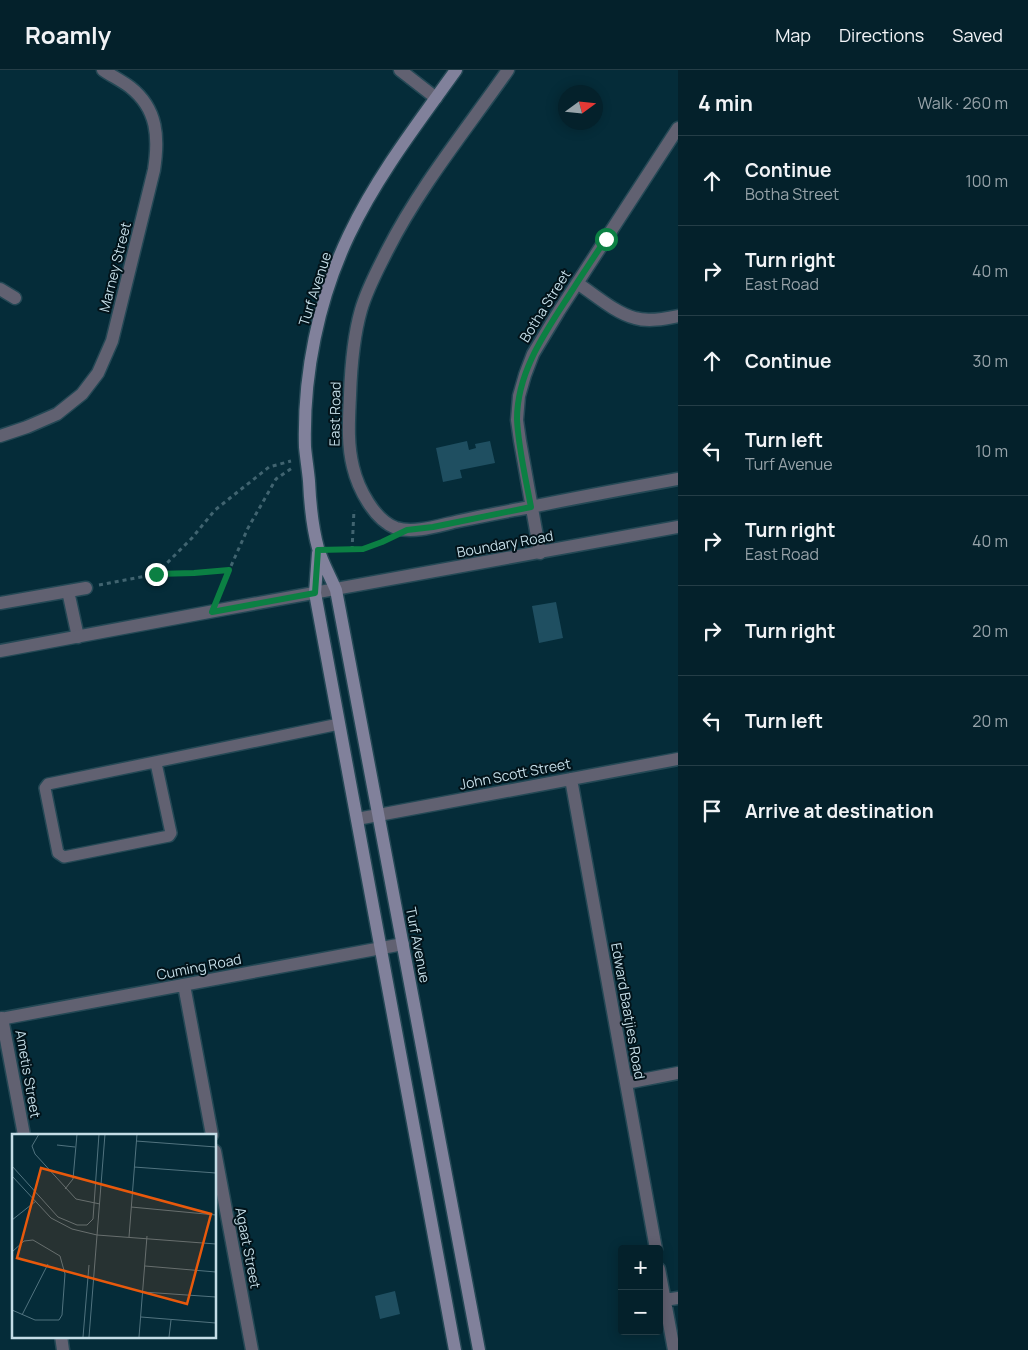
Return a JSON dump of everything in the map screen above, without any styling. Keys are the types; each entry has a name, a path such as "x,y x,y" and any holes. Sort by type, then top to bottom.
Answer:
{"main road":[{"name":"Turf Avenue","path":"455,1350 315,593 318,550 311,509 305,448 306,405 310,364 320,314 349,235 395,156 456,70"},
{"name":"Turf Avenue","path":"318,550 336,590 479,1350"}],"street":[{"name":"Marney Street","path":"0,436 58,414 82,394 98,373 112,341 154,170 157,141 152,114 143,101 131,88 103,70"},
{"path":"400,70 436,98"},
{"name":"East Road","path":"508,70 418,195 370,284 361,311 354,345 350,383 348,429 350,457 356,480 366,498 385,522 395,528 407,530 433,527 678,479"},
{"name":"Botha Street","path":"540,553 518,427 519,396 525,375 533,354 678,128"},
{"path":"577,283 612,307 634,318 658,319 678,316"},
{"path":"0,289 15,298"},
{"name":"Boundary Road","path":"336,590 678,527"},
{"path":"0,603 86,588"},
{"path":"0,651 336,590"},
{"path":"68,591 78,637"},
{"name":"John Scott Street","path":"357,819 678,759"},
{"name":"Edward Baatjies Road","path":"571,779 655,1245"},
{"name":"Cuming Road","path":"1,1019 403,944"},
{"path":"184,985 212,1134"},
{"name":"Ametis Street","path":"1,1019 24,1134"},
{"path":"626,1083 678,1073"},
{"name":"Agaat Street","path":"216,1156 252,1350"},
{"path":"663,1290 674,1350"},
{"path":"665,1300 678,1298"}],"lane":[{"path":"156,763 171,833 169,836 64,857 58,853 45,788 48,784 340,724"}],"path":[{"path":"212,612 248,528 276,479 306,458"},
{"path":"156,574 192,538 215,510 269,467 306,458"},
{"path":"352,550 354,507"},
{"path":"318,550 363,549 407,530"},
{"path":"86,588 156,574 229,570"}],"building":[{"path":"467,441 469,450 476,448 475,444 490,441 495,463 460,470 462,478 443,482 436,448"},
{"path":"556,602 563,638 539,643 532,606"},
{"path":"395,1291 400,1314 380,1319 375,1296"}],"route":[{"path":"156,574 229,570 212,612 315,593 318,550 363,549 407,530 433,527 531,507 517,420 519,396 533,354 606,239"}]}
